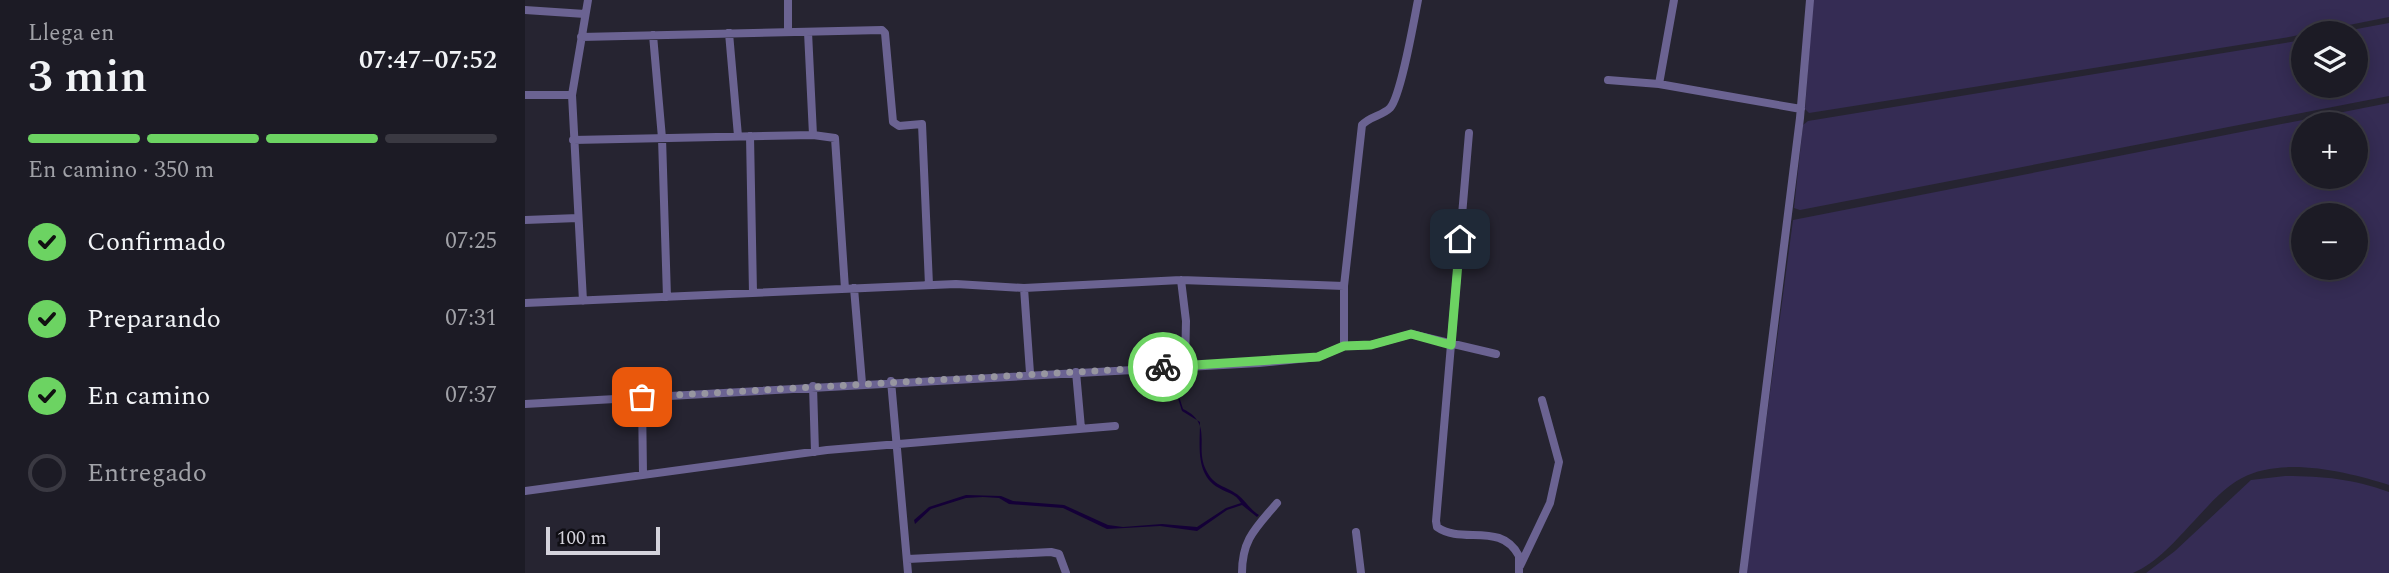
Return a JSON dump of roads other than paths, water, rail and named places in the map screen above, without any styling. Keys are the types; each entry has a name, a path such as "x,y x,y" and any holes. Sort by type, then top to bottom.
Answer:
{"street":[{"path":"583,301 572,95 588,0"},
{"path":"787,32 788,0"},
{"path":"1344,346 1343,286 1362,125 1391,107 1395,100 1418,0"},
{"path":"1659,84 1674,0"},
{"path":"1743,573 1801,110 1809,0"},
{"path":"525,10 585,14"},
{"path":"581,37 876,28 885,33 894,122 899,126 922,124 929,285"},
{"path":"808,32 813,135"},
{"path":"729,33 738,136"},
{"path":"653,35 662,138 667,297"},
{"path":"1608,80 1659,84 1801,110"},
{"path":"525,95 572,95"},
{"path":"1469,133 1436,525 1446,531 1487,534 1508,542 1519,556 1519,570"},
{"path":"573,140 813,135 838,141 849,289 862,383"},
{"path":"750,136 753,293"},
{"path":"525,220 578,218"},
{"path":"525,303 929,285 1024,288 1181,280 1343,286"},
{"path":"1181,280 1186,321 1185,366"},
{"path":"1024,288 1030,373"},
{"path":"525,404 1318,357 1344,346 1371,345 1411,334 1496,354"},
{"path":"1076,372 1081,428"},
{"path":"891,381 899,444 908,573"},
{"path":"813,386 815,452"},
{"path":"642,397 643,475"},
{"path":"1519,570 1550,503 1559,462 1542,400"},
{"path":"525,491 815,452 1115,426"},
{"path":"1243,573 1242,552 1250,534 1277,503"},
{"path":"1356,532 1361,573"},
{"path":"908,559 1051,552 1059,554 1066,573"}]}
